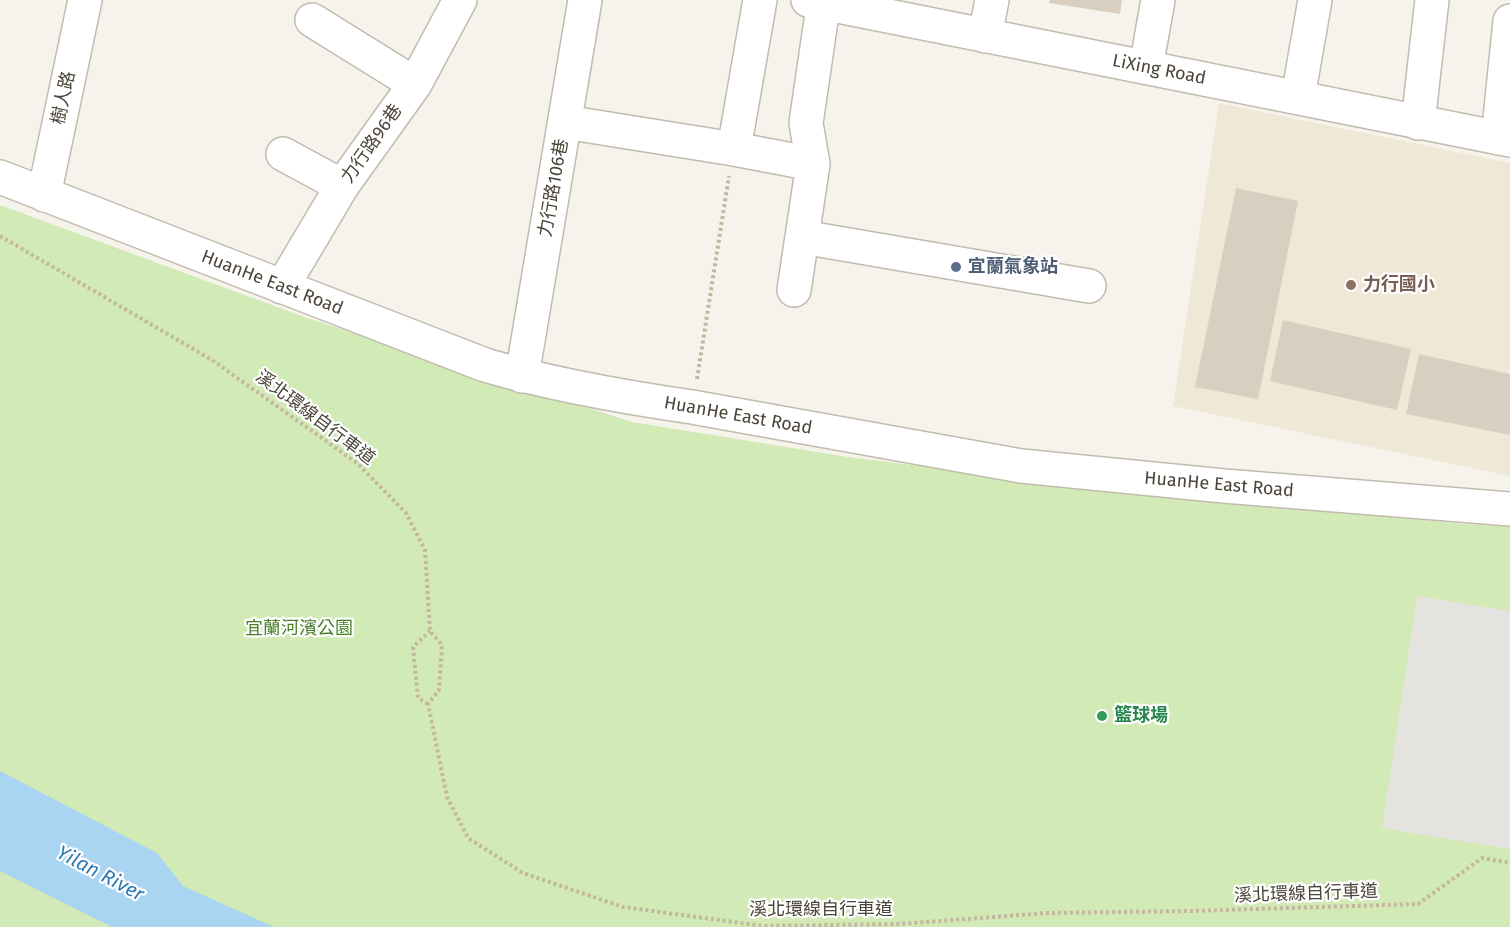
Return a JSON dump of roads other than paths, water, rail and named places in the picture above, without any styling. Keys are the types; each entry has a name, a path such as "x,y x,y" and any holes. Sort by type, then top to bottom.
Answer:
{"street":[{"name":"樹人路","path":"44,195 85,0"},
{"name":"力行路96巷","path":"282,287 342,186 415,84 460,0"},
{"name":"力行路106巷","path":"522,376 585,0"},
{"path":"734,149 760,0"},
{"path":"986,36 992,0"},
{"path":"1146,67 1158,0"},
{"path":"1298,97 1316,0"},
{"path":"1418,123 1432,0"},
{"path":"794,290 813,164 806,123 818,1"},
{"name":"LiXing Road","path":"818,1 1504,139"},
{"path":"312,20 415,84"},
{"path":"1504,139 1510,21"},
{"path":"566,122 813,164"},
{"path":"283,154 342,186"},
{"name":"HuanHe East Road","path":"0,177 485,365 522,376 644,400 1021,466 1224,486 1510,509"},
{"path":"802,237 1089,286"}],"water":[{"name":"Yilan River","path":"0,771 157,853 183,886 274,927 112,927 0,871"}],"place":[{"name":"宜蘭氣象站","path":"956,267"},
{"name":"力行國小","path":"1351,285"},
{"name":"籃球場","path":"1102,716"}],"park label":[{"name":"宜蘭河濱公園","path":"299,629"}]}
